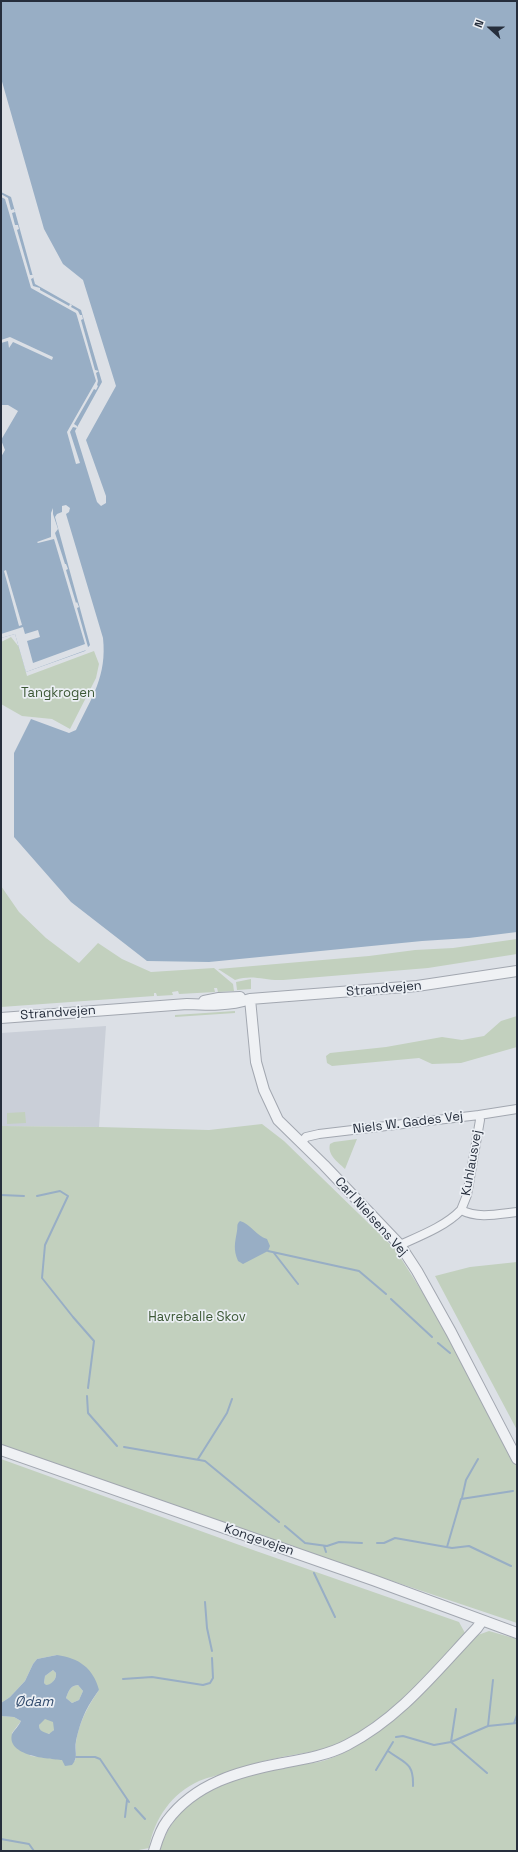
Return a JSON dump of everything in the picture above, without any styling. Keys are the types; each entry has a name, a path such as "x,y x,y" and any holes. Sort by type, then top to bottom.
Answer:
{"street":[{"name":"Strandvejen","path":"1,1018 187,1004 212,1006 236,1004 250,999 409,987 517,971"},
{"name":"Carl Nielsens Vej","path":"250,999 256,1062 264,1090 278,1120 400,1246 417,1271 451,1332 517,1458"},
{"name":"Niels W. Gades Vej","path":"301,1143 306,1137 319,1134 517,1109"},
{"name":"Kuhlausvej","path":"461,1210 467,1195 480,1120 479,1115"},
{"path":"400,1246 447,1221 461,1210 469,1214 483,1216 517,1212"},
{"name":"Kongevejen","path":"1,1450 373,1580 517,1633"},
{"path":"154,1851 167,1821 185,1802 204,1788 227,1776 332,1752 347,1745 380,1725 414,1695 482,1621"}],"shaded area":[{"path":"106,1026 99,1127 1,1126 1,1033"}],"green space":[{"name":"Tangkrogen","path":"11,637 19,647 27,676 94,651 99,664 96,678 70,729 52,719 22,716 1,704 1,642"},
{"path":"1,886 19,912 46,938 79,963 98,943 122,959 151,972 214,968 233,984 234,991 218,992 217,988 214,988 215,992 179,994 178,991 172,992 173,995 157,996 156,993 154,993 154,996 1,1007"},
{"path":"517,939 517,954 428,968 283,980 242,978 235,980 218,969 369,956 415,950 453,948"},
{"path":"251,979 251,989 237,990 236,982"},
{"path":"235,1011 235,1013 175,1017 175,1015"},
{"path":"517,1016 517,1047 461,1063 432,1064 419,1058 332,1066 327,1063 326,1056 330,1053 386,1047 442,1037 462,1040 484,1036 501,1021"},
{"path":"25,1112 26,1123 7,1124 7,1113"},
{"name":"Havreballe Skov","path":"262,1124 284,1141 395,1249 435,1312 517,1467 517,1623 229,1526 1,1445 1,1126 209,1130"},
{"path":"357,1139 345,1169 336,1161 330,1152 330,1144 334,1142"},
{"path":"517,1262 517,1430 435,1276 470,1267"},
{"path":"1,1459 459,1622 465,1633 402,1701 374,1725 359,1735 343,1743 327,1748 275,1758 202,1780 180,1792 160,1817 151,1837 149,1848 134,1851 1,1851 1,1716 14,1717 21,1721 12,1733 12,1741 31,1756 75,1761 76,1742 79,1728 88,1708 99,1690 57,1655 37,1659 25,1681 10,1697 1,1703"},
{"path":"489,1631 517,1639 517,1851 159,1851 169,1829 182,1812 197,1798 232,1780 274,1769 323,1761 335,1757 352,1748 369,1738 392,1721 471,1641 478,1635"},
{"path":"53,1670 56,1673 56,1677 52,1683 46,1686 44,1683 45,1676"},
{"path":"78,1685 83,1691 79,1700 72,1703 66,1698 70,1689 73,1686"},
{"path":"47,1718 54,1723 55,1726 50,1733 47,1734 40,1729 39,1726 44,1719"}],"water":[{"path":"1,1 517,1 517,932 469,938 422,941 209,962 147,961 71,902 14,837 14,753 31,719 69,733 76,730 97,686 103,664 104,652 103,638 66,514 69,512 70,508 66,505 62,506 62,512 57,514 55,517 90,645 85,651 26,672 15,634 1,638 1,457 5,450 1,440 18,411 8,405 1,405 1,192 11,197 35,284 81,310 102,382 75,431 97,502 101,506 106,503 106,496 86,440 116,386 83,280 63,264 44,229 1,78"},
{"path":"240,1221 267,1239 270,1246 268,1251 243,1264 238,1261 235,1249 237,1226"},
{"name":"Ødam","path":"57,1655 65,1656 84,1665 93,1676 99,1690 87,1708 82,1720 76,1741 76,1757 72,1765 65,1766 62,1760 48,1759 22,1752 15,1747 12,1741 12,1734 21,1721 14,1717 1,1716 1,1703 10,1697 25,1681 37,1659","holes":["53,1670 56,1673 56,1677 52,1683 46,1685 44,1683 45,1676","78,1685 83,1691 79,1700 72,1703 66,1698 73,1686","45,1719 53,1722 54,1730 49,1734 43,1732 39,1725"]}],"pier":[{"path":"1,194 8,198 11,210 14,209 15,212 12,213 15,225 18,225 19,229 17,230 30,275 33,275 33,278 31,279 33,286 40,288 40,290 69,306 70,304 72,305 71,307 82,315 83,319 81,320 95,370 99,371 96,373 98,386 96,390 94,389 74,424 77,428 73,427 70,432 80,463 76,464 67,432 96,381 77,316 76,313 31,288 5,199 1,197"},
{"path":"10,337 53,357 52,360 13,342 9,348 8,341 1,343 1,340"},
{"path":"53,508 53,514 58,529 55,533 68,569 66,570 76,603 77,602 79,607 77,608 88,647 92,646 89,649 26,672 15,634 1,638 1,634 23,627 25,634 38,630 40,637 27,641 33,663 85,644 54,539 37,542 51,537 51,513"},
{"path":"6,570 22,625 19,626 4,571"}],"waterway":[{"path":"37,1196 60,1191 68,1196 45,1245 42,1278 94,1341 88,1388"},
{"path":"1,1195 24,1196"},
{"path":"268,1251 359,1271 386,1294"},
{"path":"274,1253 298,1284"},
{"path":"391,1299 432,1337"},
{"path":"438,1343 450,1353"},
{"path":"87,1396 88,1413 117,1446"},
{"path":"198,1459 227,1413 232,1399"},
{"path":"124,1447 205,1461 279,1522"},
{"path":"462,1498 466,1480 478,1459"},
{"path":"447,1547 461,1499 513,1491"},
{"path":"285,1526 305,1543 327,1546 339,1542 362,1543"},
{"path":"377,1543 384,1543 395,1538 452,1548 469,1546 511,1566"},
{"path":"324,1546 326,1552"},
{"path":"314,1573 335,1617"},
{"path":"205,1602 207,1628 212,1651"},
{"path":"123,1679 152,1677 203,1685 210,1683 213,1678 212,1658"},
{"path":"488,1726 493,1680"},
{"path":"456,1709 451,1742 487,1773"},
{"path":"514,1723 517,1715"},
{"path":"396,1737 403,1736 434,1745 451,1742 488,1726 517,1723"},
{"path":"376,1770 393,1742"},
{"path":"388,1751 407,1764 410,1768 412,1772 413,1786"},
{"path":"76,1757 95,1757 100,1759 129,1802"},
{"path":"125,1817 127,1800"},
{"path":"135,1808 145,1819"},
{"path":"1,1839 29,1844 34,1851"}]}
